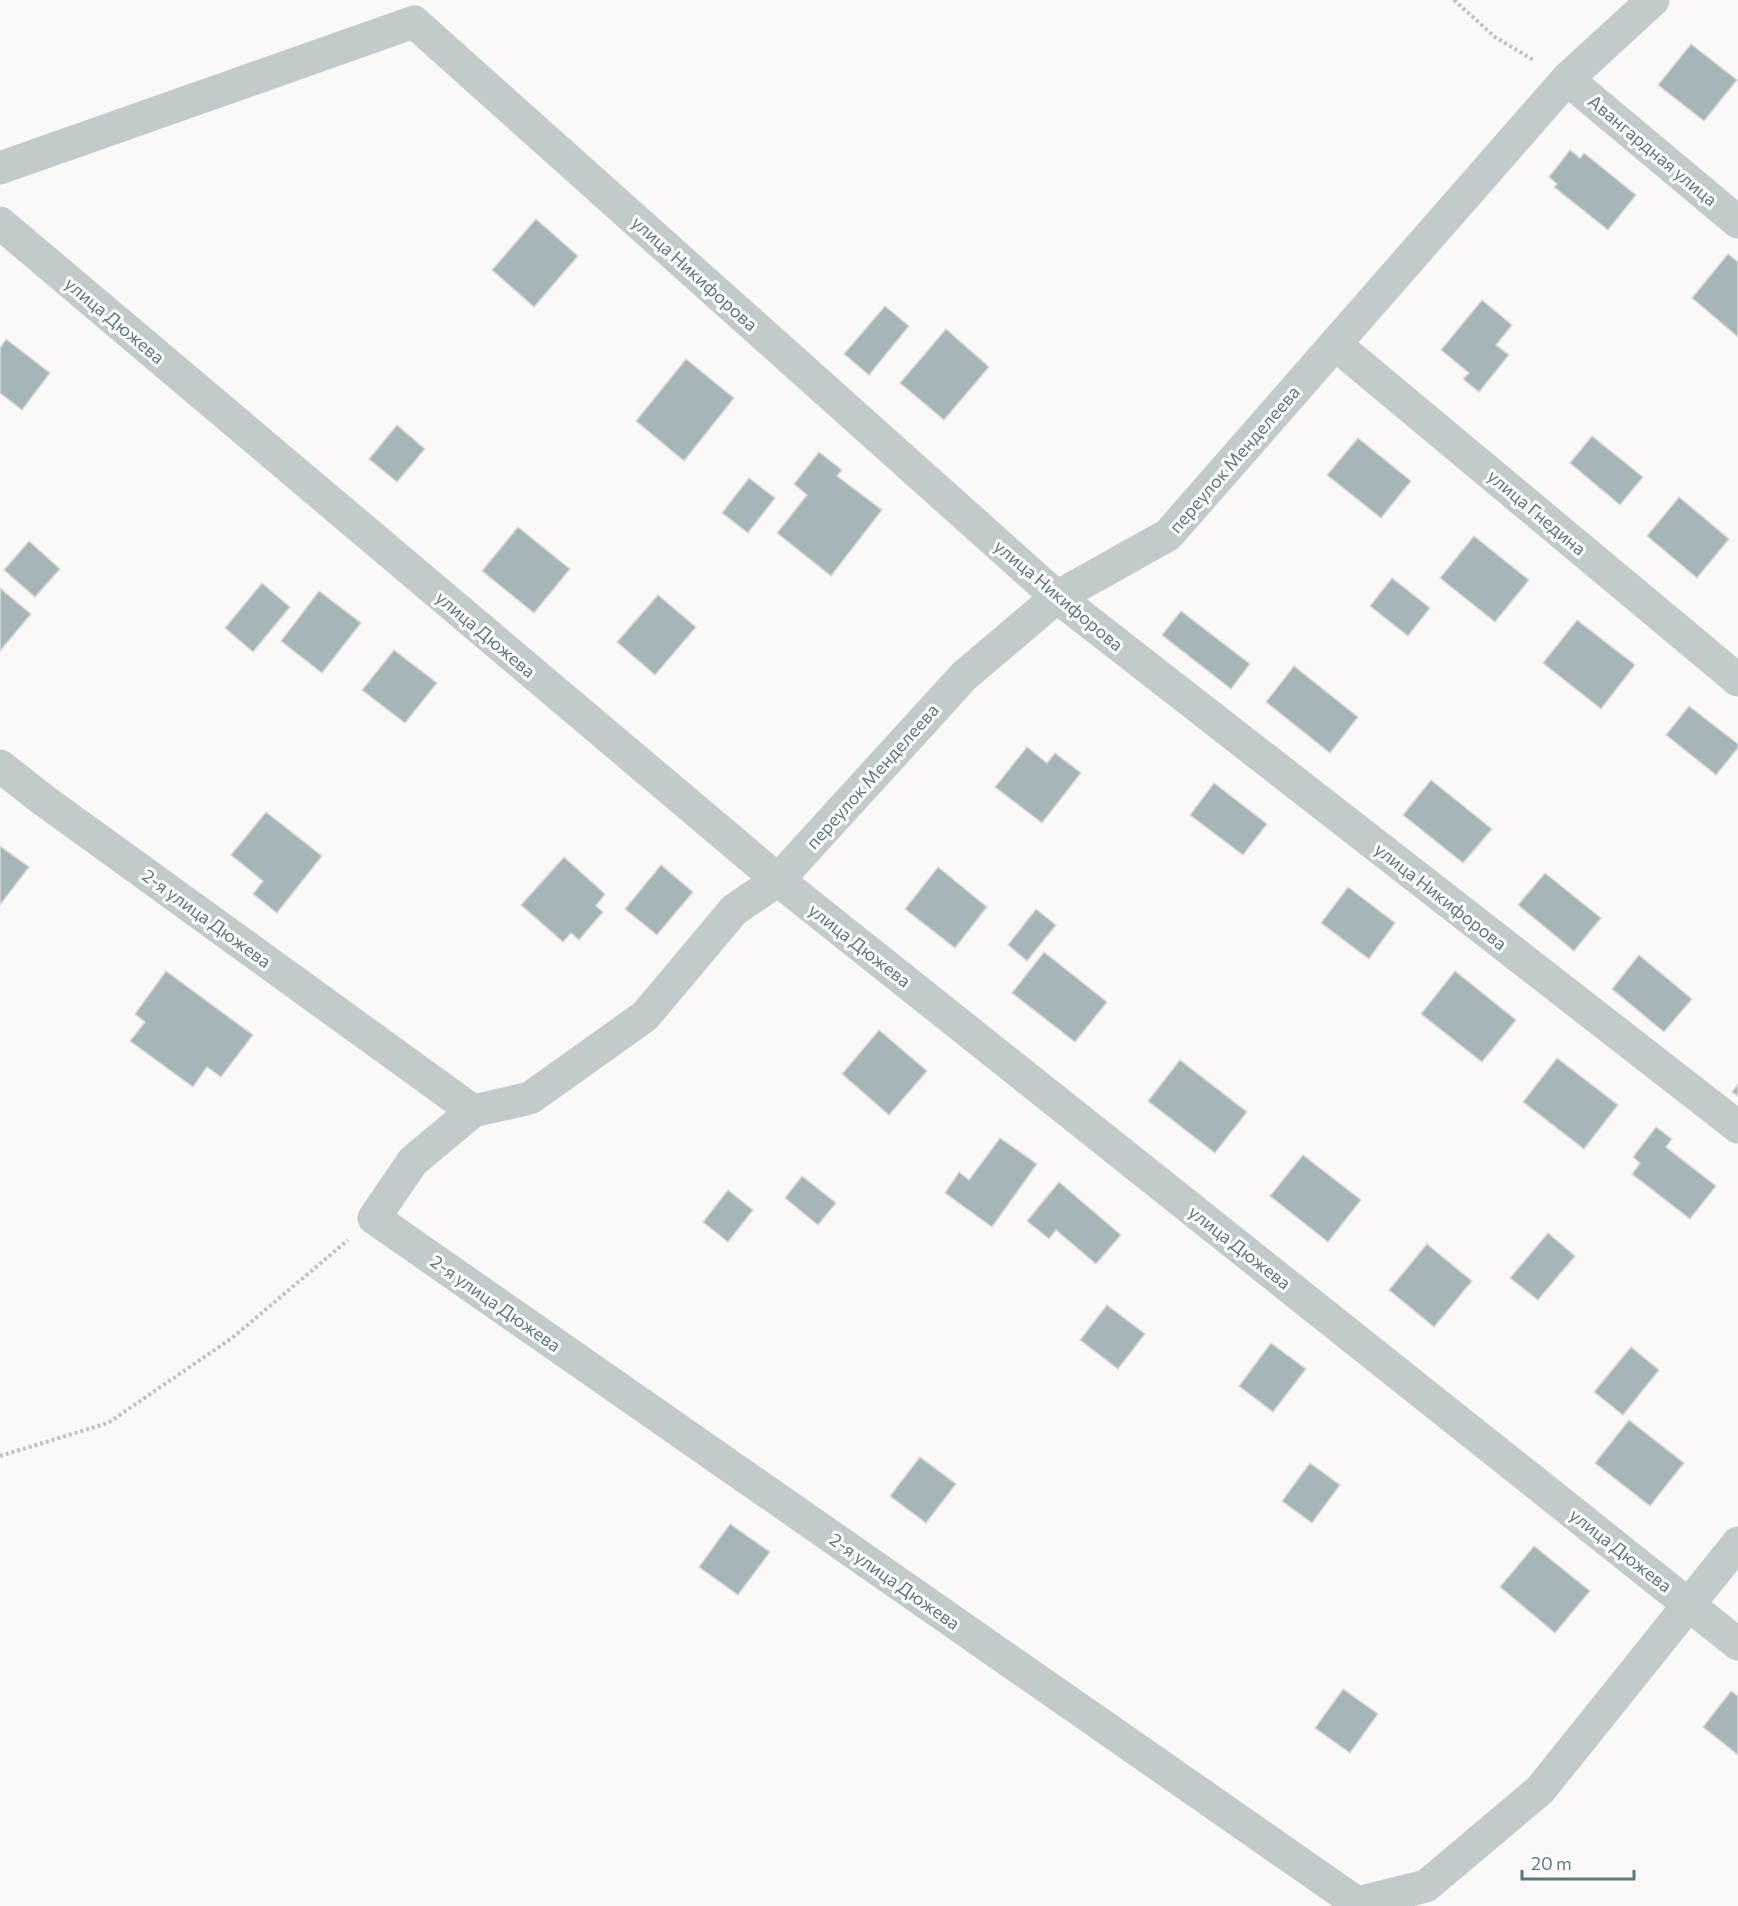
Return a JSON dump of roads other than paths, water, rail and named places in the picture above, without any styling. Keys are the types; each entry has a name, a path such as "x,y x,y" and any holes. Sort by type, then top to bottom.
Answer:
{"street":[{"name":"переулок Менделеева","path":"473,1111 530,1098 645,1016 734,910 778,880 964,676 1057,597 1168,536 1567,79 1653,0"},
{"name":"улица Никифорова","path":"0,168 414,22 1057,597 1738,1127"},
{"name":"Авангардная улица","path":"1567,79 1738,222"},
{"name":"улица Дюжева","path":"0,223 778,880 1738,1644"},
{"name":"улица Гнедина","path":"1335,344 1738,680"},
{"name":"2-я улица Дюжева","path":"0,766 42,799 473,1111 413,1161 374,1218 1357,1903 1426,1886 1540,1790 1690,1605"},
{"path":"1690,1605 1738,1543"}]}
